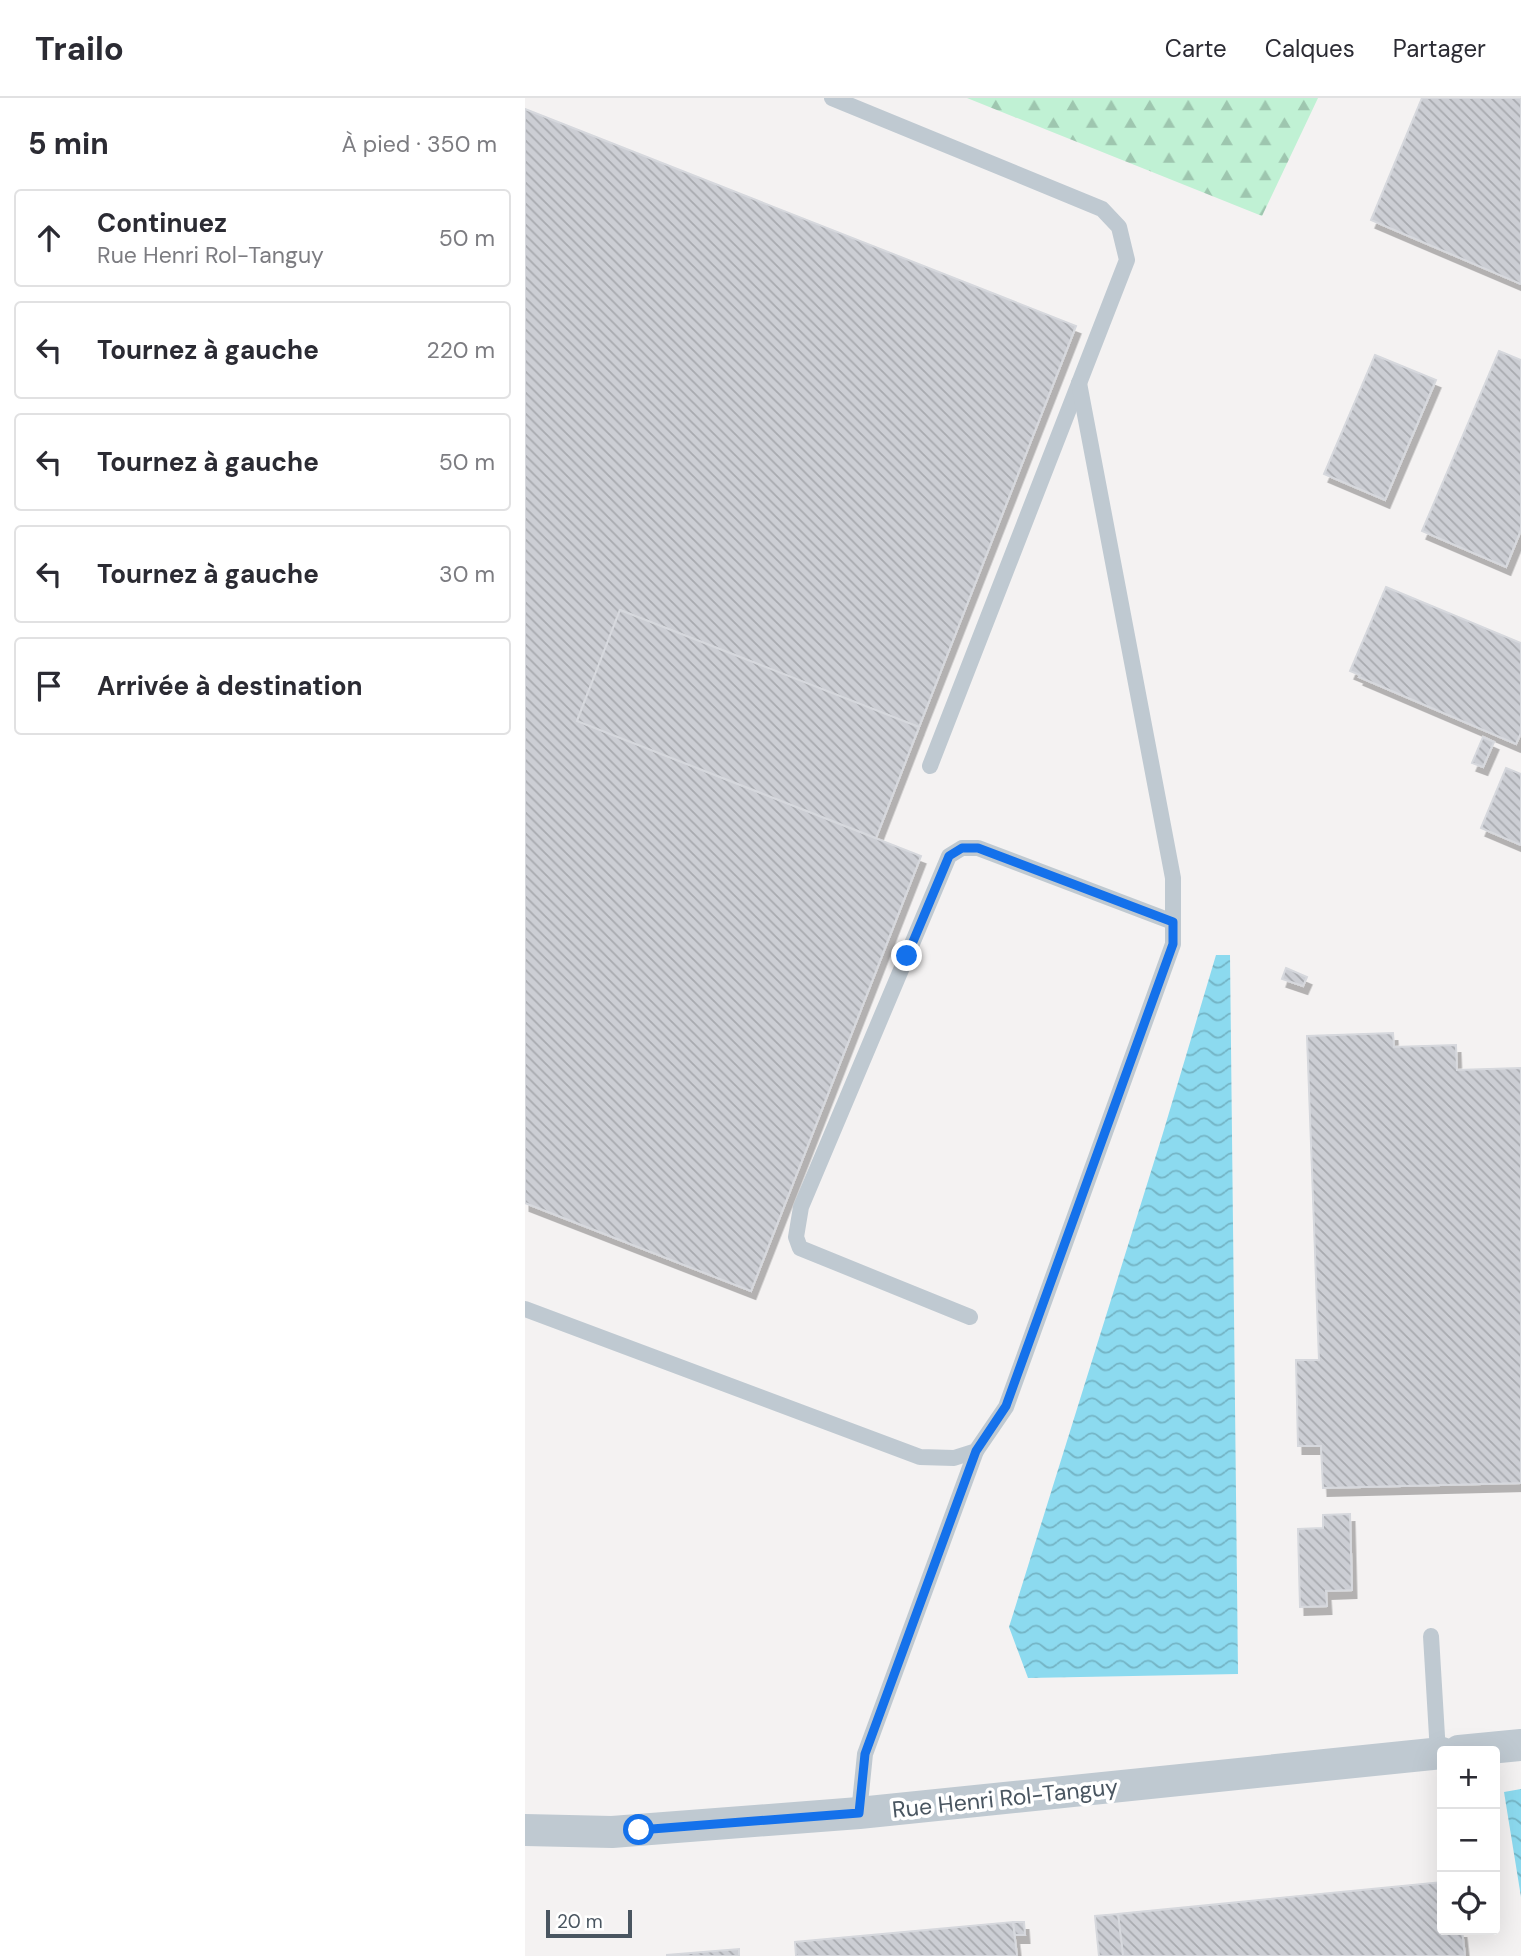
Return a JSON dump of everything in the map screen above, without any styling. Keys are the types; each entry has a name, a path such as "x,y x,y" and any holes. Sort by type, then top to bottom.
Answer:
{"street":[{"name":"Rue Henri Rol-Tanguy","path":"1500,1747 1521,1745"},
{"name":"Rue Henri Rol-Tanguy","path":"525,1830 612,1832 859,1813 1437,1754"}],"lane":[{"path":"832,98 1102,209 1119,227 1127,260 930,766"},
{"path":"859,1813 865,1754 976,1451 1006,1406 1173,944 1173,878 1079,383"},
{"path":"970,1317 800,1248 796,1237 801,1208 949,856 962,848 978,848 1173,922"},
{"path":"525,1309 920,1457 954,1458 976,1451"},
{"path":"1431,1636 1445,1746"}],"green space":[{"path":"967,98 1318,98 1262,216"}],"water":[{"path":"1216,955 1230,955 1238,1674 1028,1678 1009,1627"},
{"path":"1521,1789 1521,1897 1504,1792"}],"building":[{"path":"1422,98 1521,98 1521,284 1371,220"},
{"path":"525,109 1076,326 919,727 620,610 577,721 921,856 751,1291 525,1203"},
{"path":"1499,351 1521,360 1521,530 1506,567 1422,531"},
{"path":"1375,355 1436,380 1385,500 1324,474"},
{"path":"1386,587 1521,643 1521,733 1516,744 1350,671"},
{"path":"620,610 919,727 876,838 577,721"},
{"path":"1483,737 1494,742 1483,767 1472,763"},
{"path":"1506,768 1521,774 1521,845 1481,828"},
{"path":"1286,968 1307,977 1303,986 1282,979"},
{"path":"1393,1033 1394,1047 1456,1045 1457,1070 1521,1068 1521,1483 1323,1488 1321,1446 1298,1446 1296,1360 1319,1360 1307,1036"},
{"path":"1350,1514 1352,1590 1326,1591 1327,1606 1300,1607 1298,1529 1323,1528 1323,1515"},
{"path":"1437,1882 1437,1935 1463,1935 1465,1956 1123,1956 1118,1914"},
{"path":"1118,1914 1123,1956 1099,1956 1095,1916"},
{"path":"1013,1922 1017,1956 796,1956 795,1942"},
{"path":"1013,1922 1024,1922 1025,1935 1015,1935"},
{"path":"739,1949 739,1956 667,1956 667,1955"}],"route":[{"path":"639,1830 859,1813 865,1754 976,1451 1006,1406 1173,944 1173,922 978,848 962,848 949,856 907,956"}]}
